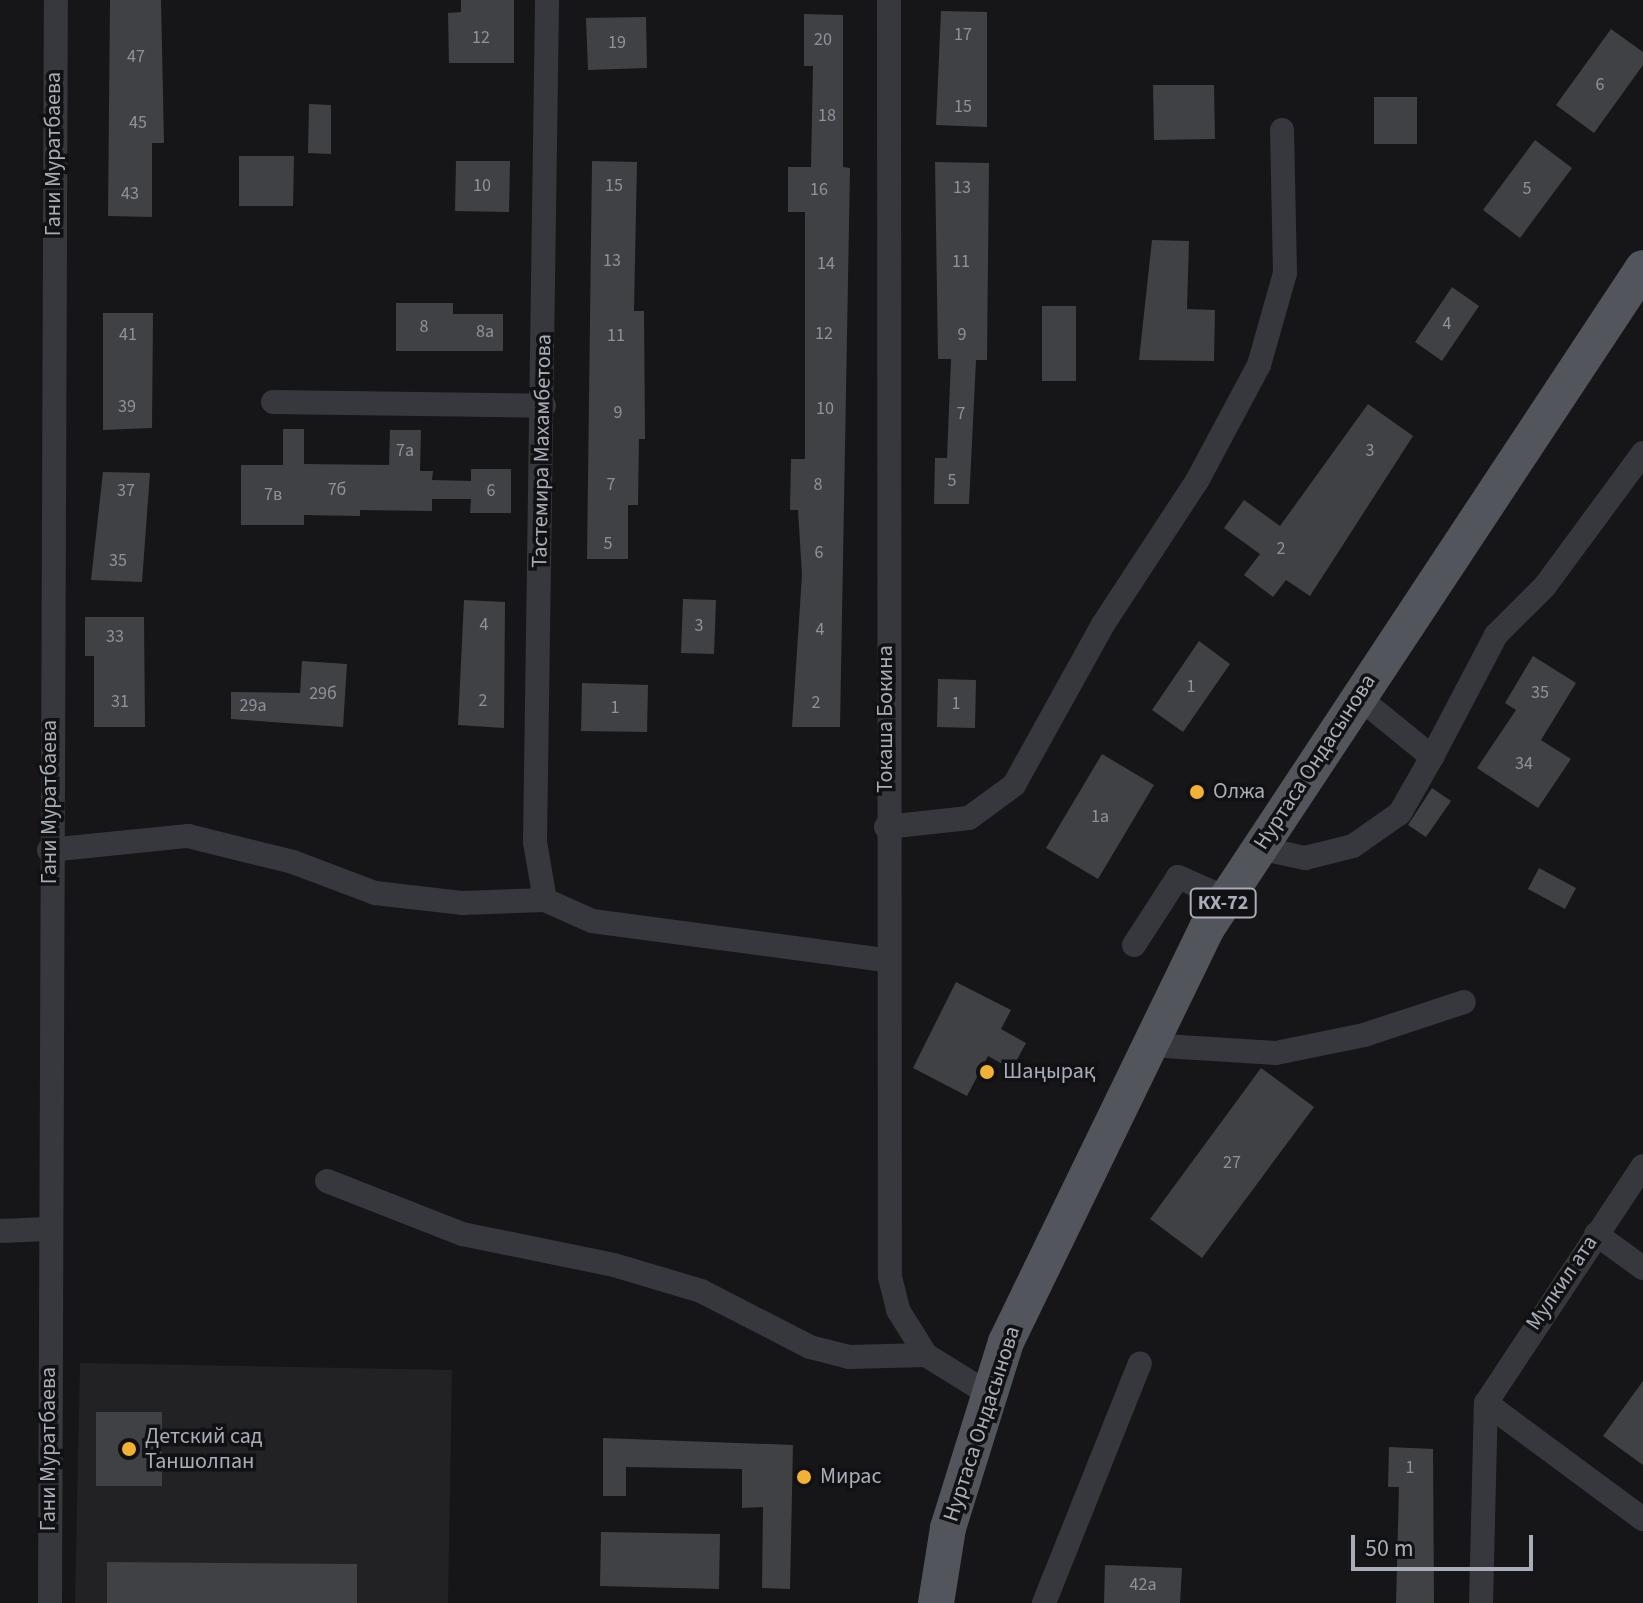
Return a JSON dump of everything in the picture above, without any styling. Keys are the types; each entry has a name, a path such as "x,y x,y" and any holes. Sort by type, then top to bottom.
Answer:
{"main road":[{"name":"Нуртаса Ондасынова","path":"936,1603 948,1528 1006,1342 1149,1045 1226,898 1643,268"}],"street":[{"name":"Гани Муратбаева","path":"50,1603 49,850 56,0"},
{"name":"Тастемира Махамбетова","path":"545,900 535,842 544,406 547,0"},
{"name":"Токаша Бокина","path":"889,0 885,960 890,1277 909,1335 926,1355 989,1394"},
{"path":"886,827 969,818 1014,785 1102,626 1197,481 1259,365 1285,273 1282,130"},
{"path":"273,402 544,406"},
{"path":"1259,848 1305,858 1353,846 1400,813 1496,635 1545,586 1643,453"},
{"path":"1357,696 1432,757"},
{"path":"49,850 188,836 293,862 375,893 463,903 545,900 592,921 885,960"},
{"path":"1134,945 1178,877 1226,898"},
{"path":"1149,1045 1276,1053 1364,1035 1464,1002"},
{"name":"Мулкил ата","path":"1486,1403 1643,1166"},
{"path":"327,1181 462,1234 614,1265 701,1291 810,1347 849,1357 926,1355"},
{"path":"0,1231 48,1229"},
{"path":"1596,1234 1643,1268"},
{"path":"1044,1603 1140,1363"},
{"path":"1486,1403 1643,1519"},
{"path":"1481,1603 1486,1403"}],"shaded area":[{"path":"80,1363 452,1370 448,1603 75,1603"}],"building":[{"path":"110,0 161,0 164,143 152,143 152,217 108,216"},
{"path":"461,0 514,0 514,63 449,63 448,13 461,12"},
{"path":"941,11 987,12 987,127 936,125"},
{"path":"804,14 843,15 843,167 850,168 840,727 792,727 802,575 798,510 790,510 791,459 805,459 805,212 788,212 788,167 811,167 813,66 804,66"},
{"path":"646,17 647,68 588,70 586,18"},
{"path":"1611,29 1643,52 1643,65 1594,133 1556,105"},
{"path":"1153,85 1214,85 1215,139 1154,140"},
{"path":"1374,97 1417,97 1417,144 1374,144"},
{"path":"309,104 331,105 331,154 308,153"},
{"path":"1535,140 1572,168 1520,238 1483,210"},
{"path":"239,156 294,156 293,206 239,206"},
{"path":"456,161 510,161 509,212 455,211"},
{"path":"592,161 637,162 634,311 644,311 645,439 639,439 638,505 628,505 628,559 587,559"},
{"path":"935,162 989,163 987,360 976,360 969,504 934,504 935,458 947,458 951,359 938,359"},
{"path":"1152,240 1189,241 1187,309 1215,310 1214,361 1139,360"},
{"path":"1452,287 1479,306 1442,361 1415,342"},
{"path":"396,303 453,303 453,314 503,314 503,351 396,351"},
{"path":"1042,306 1076,306 1076,381 1042,381"},
{"path":"103,313 153,313 152,428 103,430"},
{"path":"1368,404 1413,436 1310,596 1286,580 1273,597 1244,575 1260,554 1224,528 1244,500 1280,526"},
{"path":"283,429 304,429 304,464 389,465 390,430 421,430 420,471 433,471 432,480 471,481 471,469 511,469 511,513 470,513 471,499 432,499 432,511 360,510 360,516 304,515 304,525 241,525 241,465 283,465"},
{"path":"103,472 150,473 142,582 91,580"},
{"path":"683,599 716,600 714,654 681,653"},
{"path":"464,600 505,602 504,728 458,725"},
{"path":"85,617 144,617 145,727 94,727 94,656 85,656"},
{"path":"1199,641 1230,664 1183,732 1152,710"},
{"path":"1533,656 1576,683 1541,740 1571,759 1538,808 1477,768 1516,710 1505,703"},
{"path":"302,661 347,664 343,727 231,719 231,692 300,693"},
{"path":"938,679 976,680 975,728 937,727"},
{"path":"582,683 648,685 647,732 581,731"},
{"path":"1102,754 1154,785 1098,879 1046,848"},
{"path":"1432,788 1451,801 1426,837 1408,825"},
{"path":"1539,868 1576,888 1565,909 1528,889"},
{"path":"956,982 1011,1010 1001,1029 1026,1043 1012,1069 988,1056 967,1096 913,1068"},
{"path":"1261,1068 1314,1107 1202,1258 1150,1219"},
{"path":"1643,1381 1643,1465 1603,1436"},
{"name":"Детский сад Таншолпан","path":"96,1412 162,1412 162,1486 96,1486"},
{"path":"603,1438 793,1445 790,1589 762,1588 763,1507 742,1508 742,1469 626,1467 626,1496 603,1496"},
{"path":"1389,1447 1433,1449 1434,1603 1396,1603 1399,1487 1388,1487"},
{"path":"601,1532 720,1534 719,1589 600,1586"},
{"path":"107,1562 357,1564 357,1603 107,1603"},
{"path":"1105,1565 1182,1568 1180,1603 1104,1603"}],"place":[{"name":"Олжа","path":"1197,792"},
{"name":"Шаңырақ","path":"987,1072"},
{"name":"Детский сад Таншолпан","path":"129,1449"},
{"name":"Мирас","path":"804,1477"}]}
